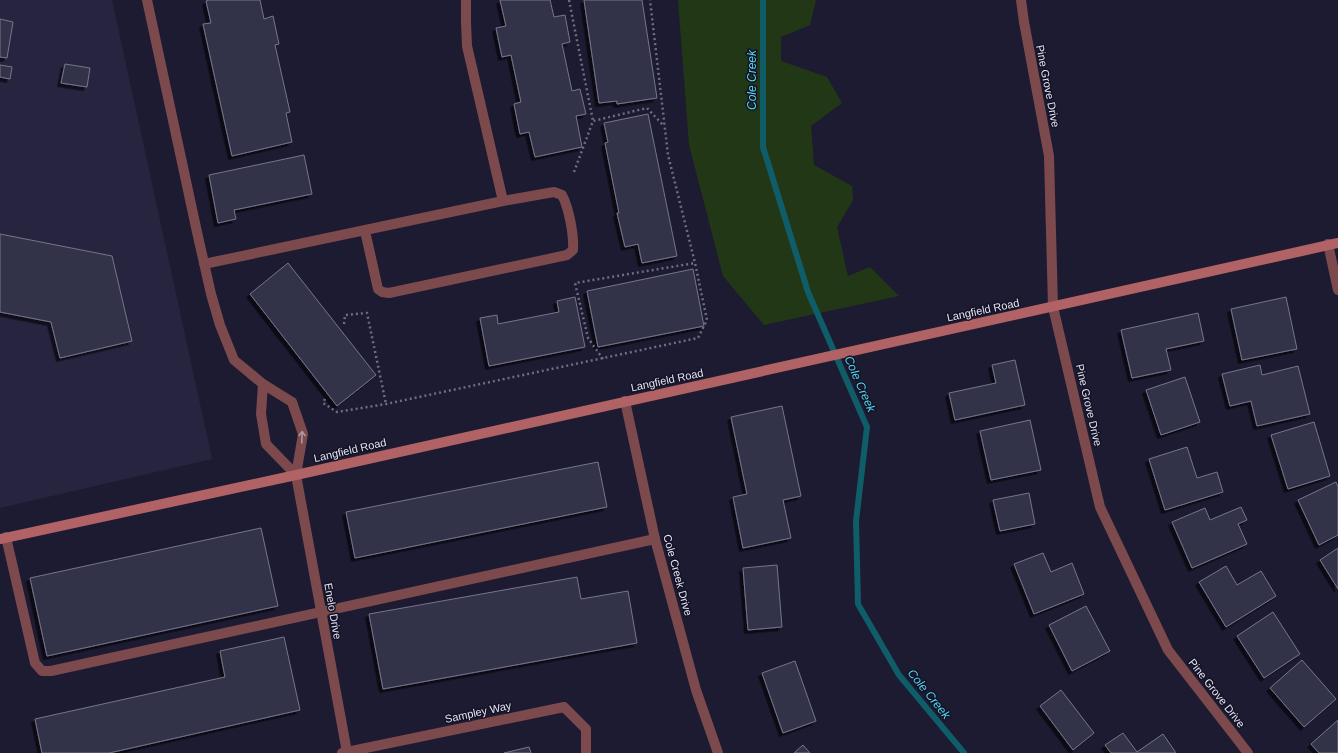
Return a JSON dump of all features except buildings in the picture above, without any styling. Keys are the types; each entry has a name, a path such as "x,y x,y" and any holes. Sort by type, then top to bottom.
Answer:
{"street":[{"path":"147,0 204,264 220,325 234,360 263,384 292,402 304,434 296,475"},
{"path":"466,0 467,46 503,201"},
{"name":"Pine Grove Drive","path":"1021,0 1049,156 1053,307 1100,507 1168,650 1248,753"},
{"path":"204,264 503,201 554,192 562,195 566,203 574,243 573,250 567,255 389,293 382,292 378,289 365,231"},
{"path":"1333,244 1338,290"},
{"name":"Langfield Road","path":"3,538 296,475 1333,244"},
{"path":"263,384 261,414 266,444 296,475"},
{"name":"Cole Creek Drive","path":"626,401 655,539 696,690 718,753"},
{"name":"Enelo Drive","path":"296,475 344,752"},
{"path":"3,538 35,663 42,671 51,671 321,613 655,539"},
{"name":"Sampley Way","path":"344,752 564,707 586,729 586,753"}],"path":[{"path":"569,0 593,121 574,172"},
{"path":"325,399 323,403 337,412 386,404 698,338 707,320 695,263 668,155 650,0"},
{"path":"593,121 646,108 665,126"},
{"path":"602,358 588,338 575,283 695,263"},
{"path":"344,324 345,315 367,313 386,404"}],"shaded area":[{"path":"0,0 112,0 212,459 0,508"}],"green space":[{"path":"678,0 816,0 810,25 781,37 781,61 827,77 842,103 811,126 814,165 852,186 853,200 837,227 848,276 870,267 899,296 764,325 723,276 689,145"}],"waterway":[{"name":"Cole Creek","path":"763,0 763,147 808,292 867,427 856,521 858,604 899,675 964,753"}]}
